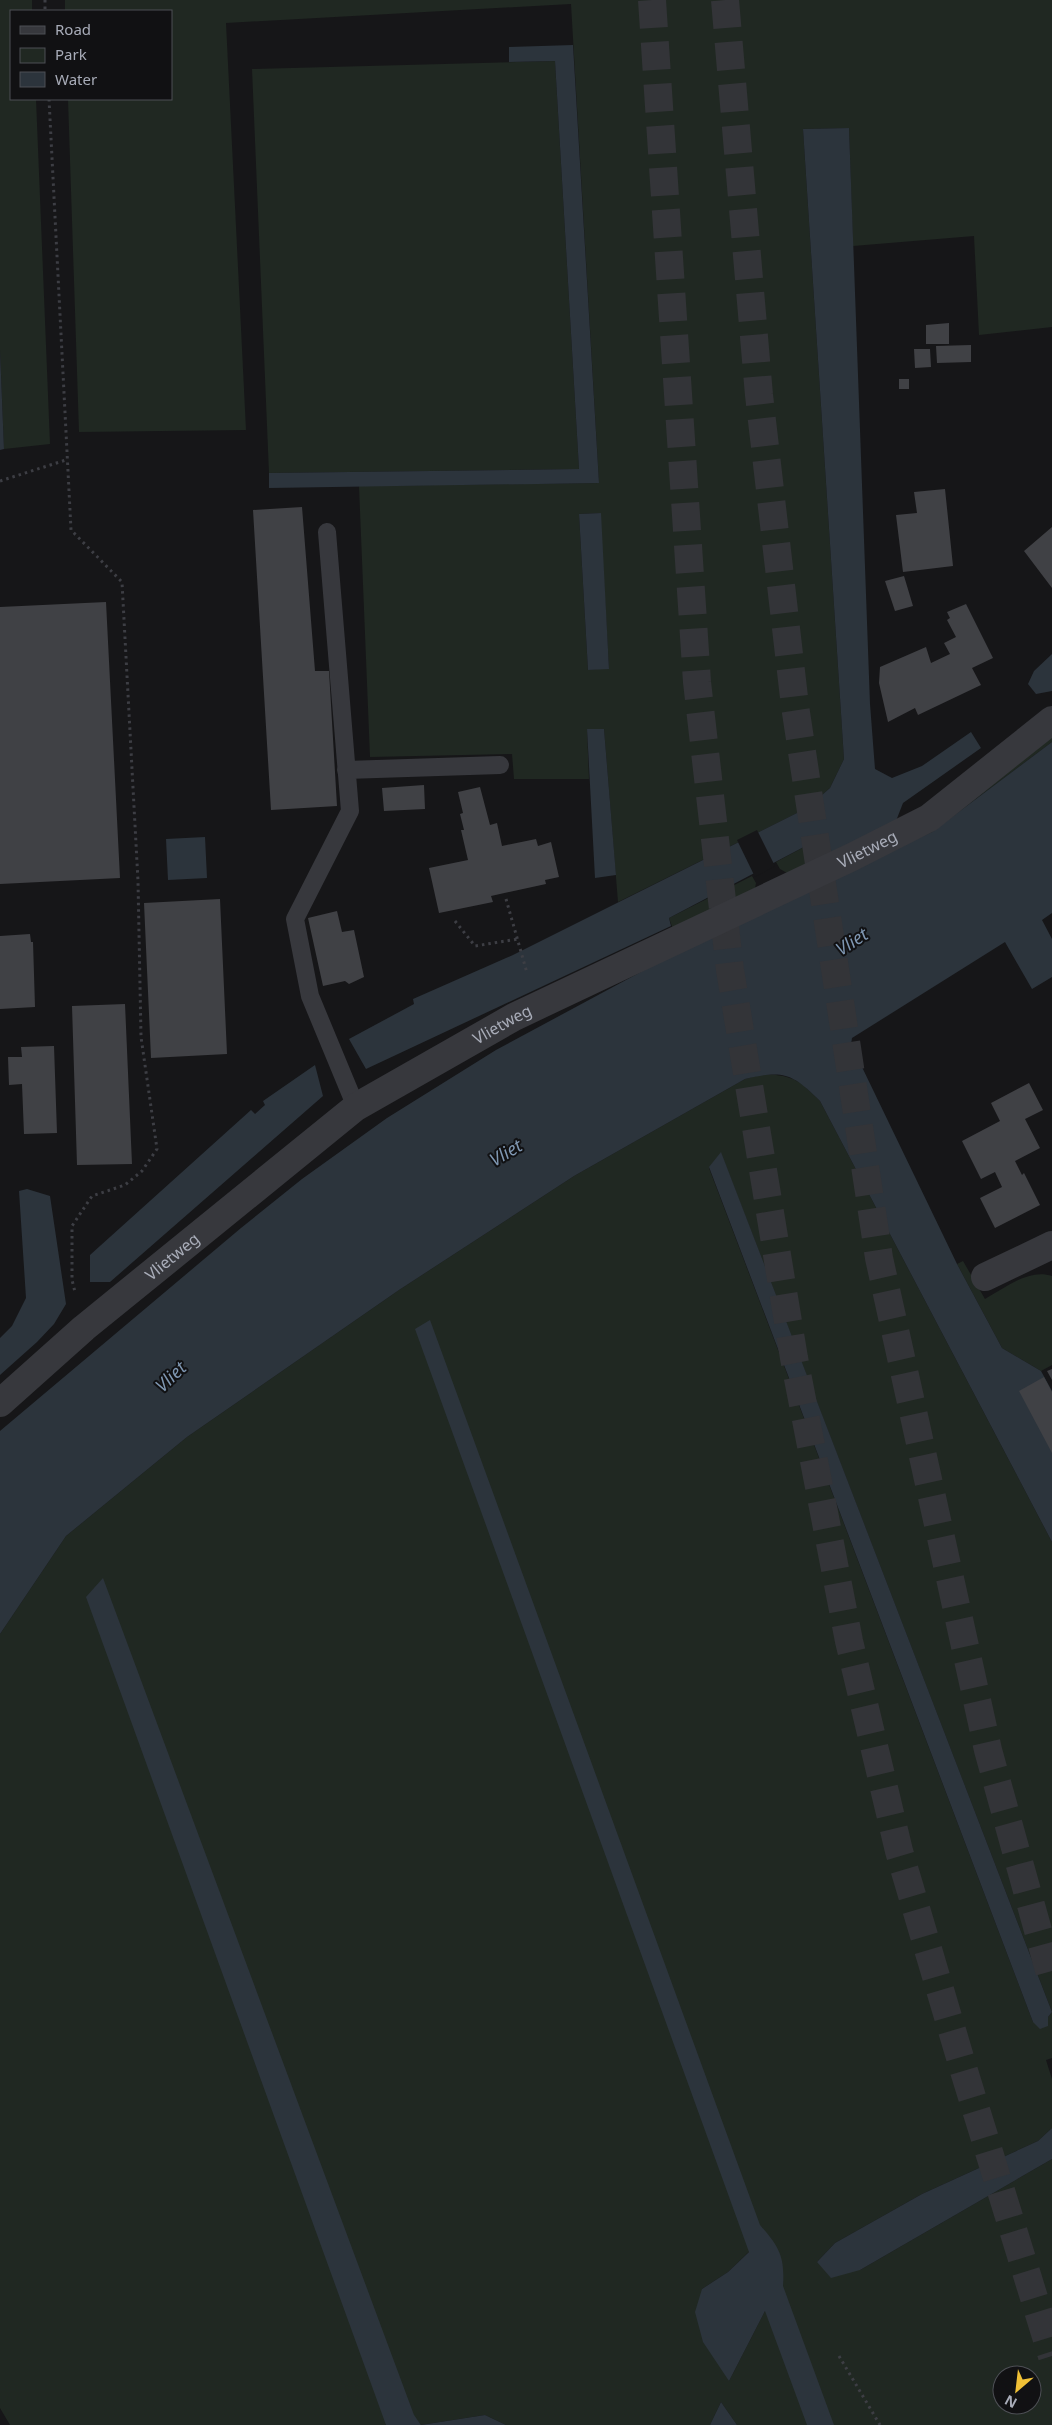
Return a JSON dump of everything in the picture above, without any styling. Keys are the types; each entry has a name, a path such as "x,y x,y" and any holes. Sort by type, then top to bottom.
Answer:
{"street":[{"name":"Vlietweg","path":"0,1403 84,1328 356,1107 514,1017 852,857 929,818 1052,720"},
{"path":"985,1277 1052,1245"}],"lane":[{"path":"327,532 350,810 295,919 310,996 356,1107"},
{"path":"346,770 500,765"}],"path":[{"path":"49,100 71,530 122,582 138,881 141,1037 157,1149 142,1171 125,1185 92,1196 72,1226 72,1280 84,1328"},
{"path":"0,481 66,460"},
{"path":"506,899 520,948"},
{"path":"455,921 475,946 518,939"},
{"path":"839,2356 880,2425"}],"green space":[{"path":"0,0 32,0 32,10 10,10 10,100 36,100 50,444 4,449 0,350"},
{"path":"65,0 1052,0 1052,327 979,335 974,236 853,246 849,128 803,129 844,759 830,788 807,808 618,902 604,729 587,729 589,779 514,779 512,754 370,757 359,486 599,483 571,4 226,23 246,430 79,432 68,100 172,100 172,10 65,10","holes":["600,513 609,668 588,670 579,514"]},
{"path":"555,61 579,469 269,473 252,69"},
{"path":"1052,735 1052,742 932,832 896,851 880,855"},
{"path":"817,840 826,862 789,874 780,869 776,862"},
{"path":"752,876 756,883 755,888 674,932 669,918"},
{"path":"764,1074 783,1076 796,1080 807,1088 820,1101 1052,1542 1052,2012 1052,2058 1046,2060 1052,2079 1052,2128 1038,2141 922,2194 835,2243 817,2262 860,2270 1052,2159 1052,2425 737,2425 721,2402 710,2425 506,2425 485,2415 421,2425 413,2415 385,2425 10,2425 0,2408 0,1634 66,1536 187,1437 399,1290 574,1176 745,1079","holes":["721,1153 1052,2012 1048,2017 1033,2022 709,1168","755,2246 765,2311 729,2381 702,2289 728,2272"]},
{"path":"963,1261 985,1299 1017,1280 1043,1274 1052,1276 1052,1365 1041,1371 1002,1348 957,1264"}],"water":[{"path":"573,45 599,483 269,488 269,473 579,469 555,61 509,62 509,47"},
{"path":"849,128 870,704 875,769 892,778 922,766 971,732 981,748 903,803 896,821 824,857 817,840 669,918 671,926 366,1069 349,1039 414,1004 413,999 513,955 807,808 830,788 844,759 803,129"},
{"path":"0,350 4,449 0,450"},
{"path":"601,513 609,669 588,670 579,514"},
{"path":"1052,654 1052,691 1036,694 1028,684 1034,671"},
{"path":"587,729 604,729 616,875 595,878"},
{"name":"Vliet","path":"1052,742 1052,913 1042,920 1052,939 1052,977 1032,989 1005,942 852,1038 850,1051 861,1065 957,1264 1002,1348 1041,1371 1052,1391 1052,1542 820,1101 794,1079 786,1076 769,1075 745,1079 574,1176 399,1290 187,1437 66,1536 0,1634 0,1431 241,1228 302,1179 387,1118 496,1050 678,952 932,832"},
{"path":"205,837 207,878 168,880 166,839"},
{"path":"315,1065 323,1096 110,1282 90,1282 90,1255 251,1110 255,1114 265,1105 263,1101"},
{"path":"721,1152 1052,2012 1048,2017 1048,2026 1040,2029 1033,2022 709,1167"},
{"path":"27,1189 50,1196 66,1304 54,1324 0,1375 0,1338 12,1326 26,1298 19,1191"},
{"path":"430,1320 760,2225 776,2246 782,2259 783,2286 834,2425 807,2425 765,2311 729,2381 703,2342 695,2312 702,2289 728,2272 749,2252 415,1329"},
{"path":"103,1578 414,2415 421,2425 386,2425 86,1597"},
{"path":"1052,2128 1052,2159 860,2270 831,2278 817,2262 835,2243 922,2194 1038,2141"},
{"path":"721,2402 737,2425 710,2425"},
{"path":"485,2415 506,2425 421,2425"}],"pier":[{"path":"757,830 775,866 755,877 737,840"}],"building":[{"path":"949,323 949,344 926,344 926,325"},
{"path":"971,345 971,362 937,363 936,346"},
{"path":"914,349 930,349 931,367 915,368"},
{"path":"899,379 909,379 909,389 899,389"},
{"path":"945,489 953,566 903,572 896,515 917,513 914,492"},
{"path":"302,507 315,671 329,671 337,806 271,810 253,510"},
{"path":"1052,527 1052,588 1024,551"},
{"path":"904,576 913,606 895,611 885,581"},
{"path":"106,602 120,878 0,884 0,607"},
{"path":"966,604 993,658 972,668 981,685 918,715 915,708 888,722 879,683 880,667 926,647 931,663 950,654 944,643 956,637 947,620 950,618 947,612"},
{"path":"424,785 425,809 384,811 382,788"},
{"path":"480,787 490,825 497,823 502,846 536,839 538,846 551,842 559,877 545,880 546,884 491,896 493,902 439,913 429,868 468,860 461,830 464,830 460,814 463,813 458,792"},
{"path":"220,899 227,1054 151,1058 144,903"},
{"path":"337,911 342,932 354,930 364,977 349,984 345,981 323,986 308,918"},
{"path":"30,934 31,942 33,942 35,1007 0,1009 0,936"},
{"path":"125,1004 132,1164 77,1165 72,1006"},
{"path":"54,1046 57,1133 24,1134 22,1084 9,1085 8,1057 22,1057 21,1047"},
{"path":"1029,1083 1043,1110 1025,1119 1040,1148 1015,1161 1022,1175 1024,1173 1040,1205 995,1228 980,1198 1002,1187 995,1172 981,1179 962,1141 1000,1121 991,1103"},
{"path":"1052,1369 1052,1380 1047,1371"},
{"path":"1044,1377 1052,1392 1052,1453 1019,1391"}],"tunnel":[{"path":"652,0 697,682 730,970 794,1358 849,1641 899,1851 964,2071 1052,2356"},
{"path":"725,0 759,395 795,706 879,1258 988,1750 1052,1981"}]}
